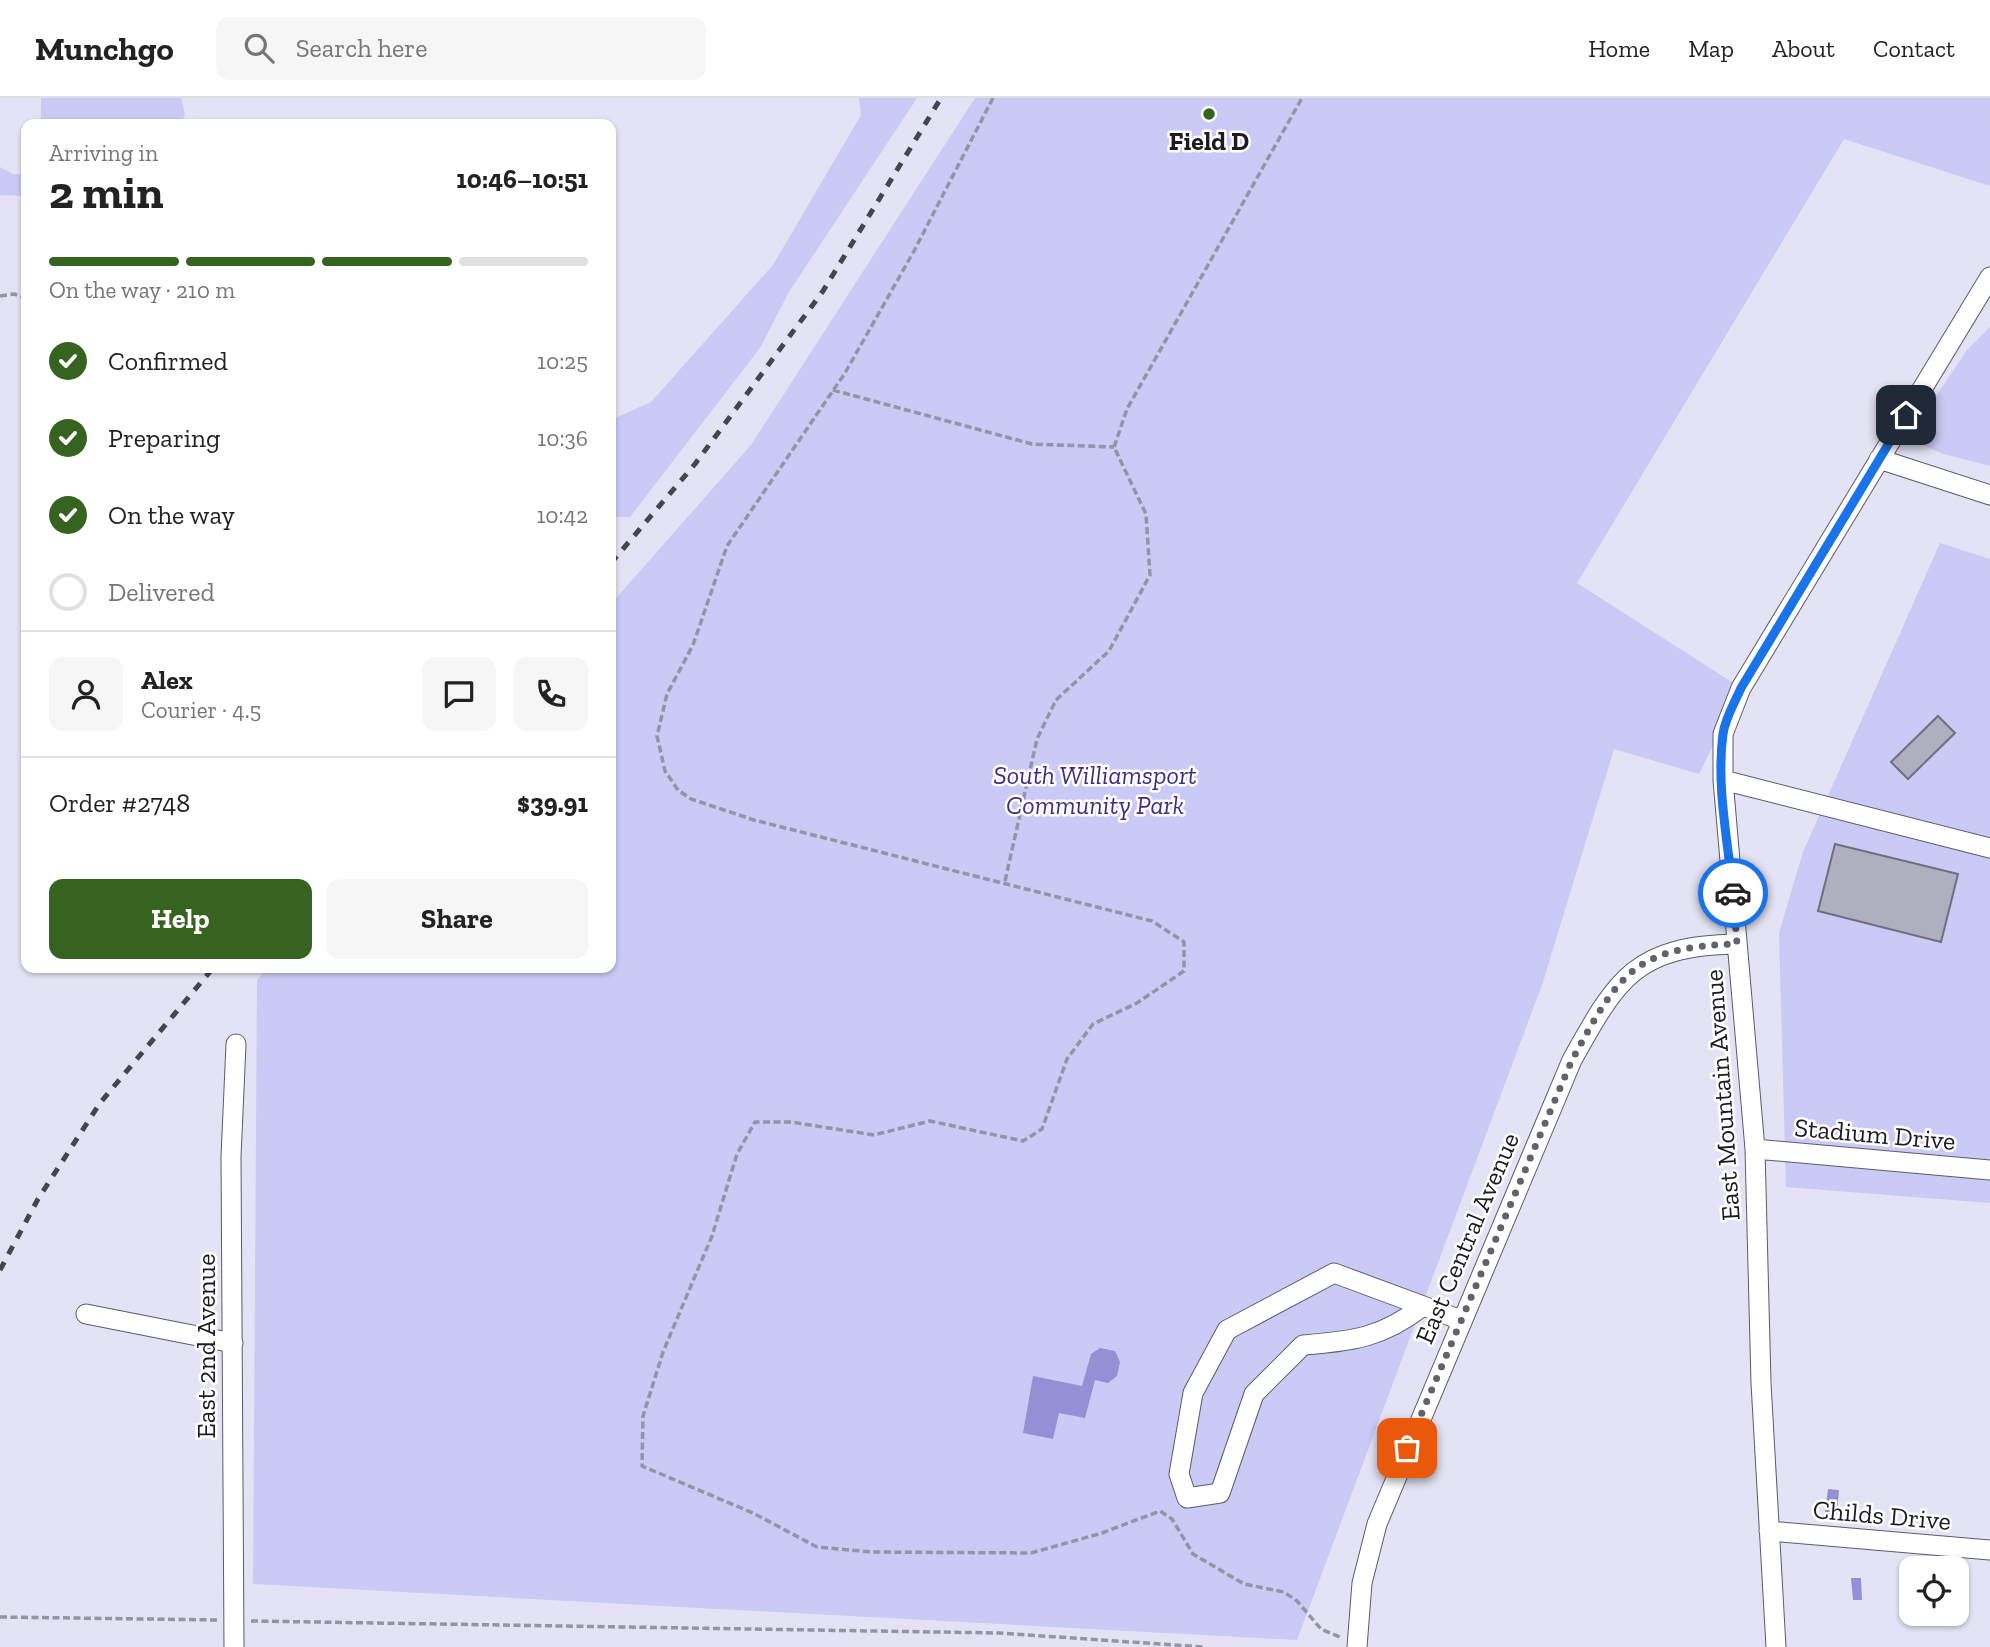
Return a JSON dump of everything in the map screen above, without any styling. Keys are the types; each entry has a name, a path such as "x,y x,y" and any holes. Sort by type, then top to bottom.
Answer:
{"street":[{"name":"East Mountain Avenue","path":"1776,1647 1769,1531 1755,1149 1723,780 1723,734 1741,688 1990,278"},
{"path":"1879,459 1990,495"},
{"path":"1723,780 1990,848"},
{"name":"East Central Avenue","path":"1357,1646 1362,1583 1377,1524 1572,1060 1613,991 1630,972 1651,958 1674,949 1737,944"},
{"name":"East 2nd Avenue","path":"234,1647 231,1157 236,1044"},
{"name":"Stadium Drive","path":"1755,1149 1990,1170"},
{"path":"1423,1306 1404,1321 1359,1340 1303,1345 1254,1394 1220,1493 1187,1498 1179,1474 1193,1393 1227,1329 1334,1273 1461,1320"},
{"path":"86,1314 233,1343"},
{"name":"Childs Drive","path":"1769,1531 1990,1550"}],"path":[{"path":"993,98 890,294 833,390 727,546 693,645 667,694 657,736 665,771 677,790 691,799 754,820 1005,881 1016,889 1152,921 1184,942 1184,971 1137,1003 1093,1024 1067,1059 1042,1129 1023,1141 930,1121 874,1135 791,1122 755,1122 737,1154 712,1236 663,1352 643,1416 642,1466 753,1513 817,1546 872,1552 1031,1553 1160,1511 1172,1519 1193,1554 1244,1584 1284,1592 1297,1601 1321,1629 1357,1646"},
{"path":"1005,881 1038,739 1056,700 1109,651 1150,575 1146,514 1114,447 1127,409 1302,98"},
{"path":"0,296 14,294 21,296"},
{"path":"833,390 1032,444 1114,447"},
{"path":"0,1618 999,1633 1204,1647"}],"green space":[{"path":"41,98 181,98 185,114 183,119 41,119"},
{"path":"859,98 917,98 789,292 760,348 630,517 616,517 616,418 651,402 773,265 861,115"},
{"name":"South Williamsport Community Park","path":"975,98 1990,98 1990,186 1844,139 1577,583 1741,688 1699,774 1614,749 1543,982 1297,1640 253,1584 257,980 263,973 616,973 616,598 751,445"},
{"path":"0,167 13,174 21,174 21,196 0,195"},
{"path":"1990,327 1990,466 1943,454 1908,438 1967,350"},
{"path":"1940,543 1990,559 1990,1203 1786,1187 1779,933 1803,852"}],"shaded area":[{"path":"1100,1348 1115,1351 1120,1362 1117,1376 1108,1383 1095,1380 1085,1418 1059,1413 1053,1439 1023,1433 1033,1376 1082,1386 1091,1354"},
{"path":"1828,1489 1839,1490 1837,1513 1825,1512"},
{"path":"1851,1578 1861,1578 1862,1600 1853,1600"}],"building":[{"path":"1938,716 1955,733 1908,779 1891,762"},
{"path":"1835,844 1958,874 1941,942 1818,911"}],"railway":[{"path":"616,557 695,464 823,291 941,98"},
{"path":"0,1270 38,1199 100,1103 209,973"}],"way so far":[{"path":"1407,1448 1572,1060 1596,1017 1613,991 1630,972 1651,958 1674,949 1698,945 1737,944 1733,893"}],"place":[{"name":"Field D","path":"1209,114"}],"route":[{"path":"1733,893 1723,780 1723,734 1726,722 1741,688 1906,415"}]}
